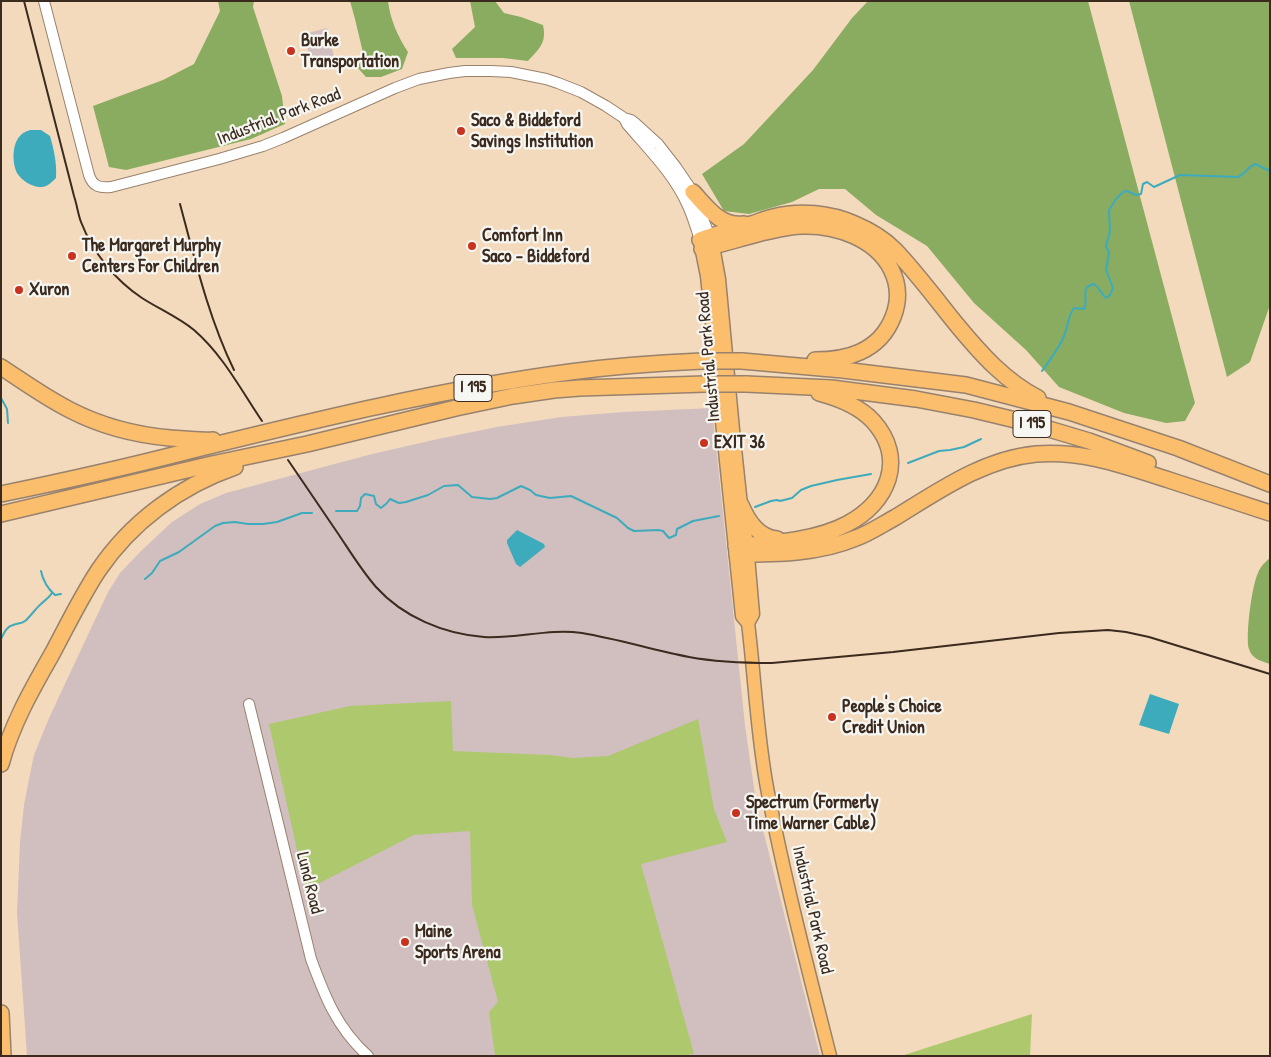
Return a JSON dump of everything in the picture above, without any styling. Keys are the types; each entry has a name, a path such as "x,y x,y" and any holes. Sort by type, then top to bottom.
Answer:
{"highway":[{"path":"693,192 715,216 726,223 752,224"},
{"path":"706,243 752,224 781,216 806,214 836,218 868,230 893,248 992,366 1030,394 1070,412"},
{"path":"706,243 756,235 789,227 828,228 856,237 875,249 891,269 895,278 897,302 894,315 880,338 859,352 831,359 742,361"},
{"name":"I 195","path":"247,436 437,394 570,372 657,363 742,361 843,370 966,385 1070,412 1178,448 1270,484"},
{"path":"1,367 58,404 113,427 158,437 186,439 209,440 247,436"},
{"name":"I 195","path":"307,444 456,408 513,396 554,390 705,384 831,388 974,410 1032,424 1089,441 1169,470 1264,511"},
{"path":"742,549 830,532 864,514 886,487 891,460 886,442 880,430 873,422 849,404 830,396 794,386"},
{"path":"1,494 101,472 247,436"},
{"path":"1,514 202,466 307,444"},
{"path":"1,764 21,710 88,587 108,557 129,533 171,498 208,478 234,467 307,444"},
{"path":"742,549 763,554 796,552 843,544 875,529 974,472 992,464 1037,454 1074,454 1111,461 1264,511"},
{"path":"741,505 756,530 771,538 791,540"},
{"path":"1,1013 4,1056"}],"main road":[{"name":"Industrial Park Road","path":"706,243 719,279 741,505 742,616 748,623 757,717 768,792 781,856 830,1056"},
{"name":"Industrial Park Road","path":"706,243 708,285 742,549"}],"street":[{"name":"Industrial Park Road","path":"44,1 89,175 93,184 101,187 249,150 283,138 394,88 427,77 458,71 491,70 546,78 581,92 636,124 658,144 693,192 706,243"},
{"name":"Industrial Park Road","path":"624,118 676,184 706,243"},
{"name":"Lund Road","path":"250,704 311,959 322,991 334,1014 354,1042 368,1056"}],"shaded area":[{"path":"327,28 335,61 312,67 304,34"},
{"path":"712,408 745,725 756,802 820,1056 27,1056 17,913 20,842 24,805 34,755 49,718 108,592 120,573 142,550 172,522 200,504 226,493 372,454 497,427 561,417"}],"green space":[{"path":"218,1 254,1 253,7 282,96 285,124 251,139 126,170 109,167 93,106 163,80 194,64 220,11"},
{"path":"350,1 388,1 395,28 408,52 402,69 381,77 366,77 357,67 364,57"},
{"path":"470,1 495,1 504,13 543,25 544,37 539,49 528,61 503,58 456,58 452,49 475,27"},
{"path":"868,1 1088,1 1195,403 1185,421 1166,423 1124,413 1059,387 1026,350 974,303 927,246 876,215 845,189 819,189 792,202 749,214 724,211 702,174 744,144 813,70 852,18"},
{"path":"1129,1 1270,1 1270,305 1250,362 1227,377"},
{"path":"1270,558 1270,664 1252,655 1249,649 1248,634 1251,599 1256,579 1261,567"},
{"path":"451,701 453,751 550,755 573,758 608,756 698,719 714,809 727,842 641,864 694,1054 675,1056 495,1056 489,1012 498,1002 472,905 470,831 414,835 306,890 269,724 350,706"},
{"path":"1032,1014 1030,1056 901,1056"}],"water":[{"path":"30,130 41,130 50,136 53,146 56,178 44,187 37,187 27,183 19,176 15,169 15,144 21,135"},
{"path":"517,530 544,544 545,547 520,567 516,564 507,543 507,540"},
{"path":"1150,694 1179,704 1169,734 1139,725"}],"waterway":[{"path":"1042,371 1062,340 1070,314 1074,308 1084,309 1087,288 1094,284 1106,298 1110,295 1113,288 1106,270 1109,253 1106,246 1110,232 1109,210 1123,192 1127,191 1136,195 1141,194 1143,184 1147,182 1154,187 1180,175 1238,177 1255,164 1270,171"},
{"path":"1,398 7,409 8,423"},
{"path":"908,463 939,451 964,447 981,439"},
{"path":"755,507 771,501 792,498 801,490 811,486 871,474"},
{"path":"336,511 357,511 361,498 365,494 374,496 376,504 381,508 390,499 399,503 406,502 428,495 444,486 458,485 472,497 490,499 497,498 521,486 536,495 550,498 571,496 617,518 634,531 658,530 663,531 669,538 676,535 677,529 693,521 719,516"},
{"path":"145,579 152,573 160,561 179,552 215,526 235,522 263,524 277,522 302,513 312,513"},
{"path":"41,571 44,581 50,590 55,595 61,594"},
{"path":"1,639 9,627 25,621 52,593"}],"railway":[{"path":"24,1 79,216 98,255 132,291 188,325 214,350 262,421"},
{"path":"180,204 210,310 234,370"},
{"path":"288,460 376,587 387,598 411,615 439,628 454,632 484,637 508,637 557,632 582,633 699,659 772,663 893,652 1059,633 1108,630 1149,637 1270,674"}],"place":[{"name":"Burke Transportation","path":"291,51"},
{"name":"Saco & Biddeford Savings Institution","path":"461,131"},
{"name":"Comfort Inn Saco - Biddeford","path":"472,246"},
{"name":"The Margaret Murphy Centers For Children","path":"72,256"},
{"name":"Xuron","path":"19,290"},
{"name":"EXIT 36","path":"704,443"},
{"name":"People's Choice Credit Union","path":"832,717"},
{"name":"Spectrum (Formerly Time Warner Cable)","path":"736,813"},
{"name":"Maine Sports Arena","path":"405,942"}]}
